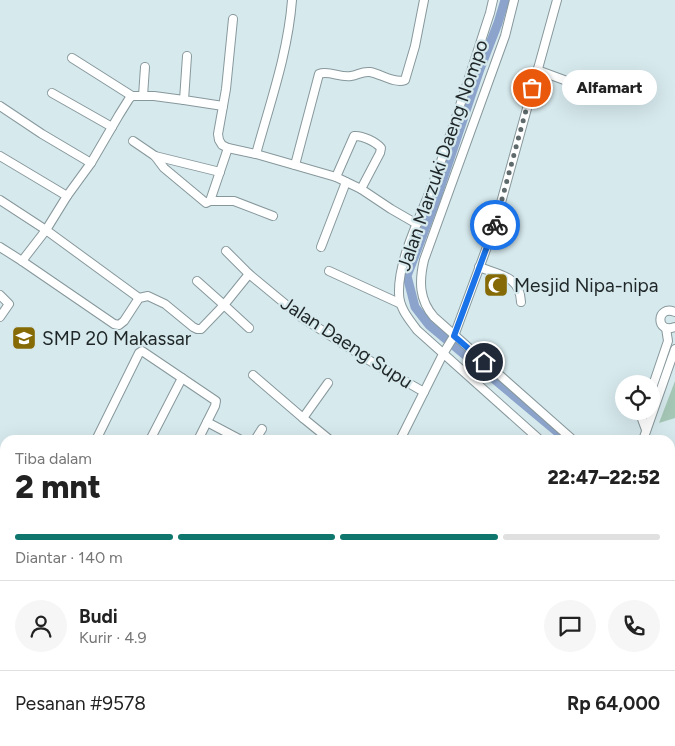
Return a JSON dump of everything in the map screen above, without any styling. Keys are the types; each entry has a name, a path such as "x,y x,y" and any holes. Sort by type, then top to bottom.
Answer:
{"street":[{"path":"256,154 285,49 292,0"},
{"path":"295,165 319,74 351,76 372,72 399,81 404,80 415,46 424,0"},
{"name":"Jalan Marzuki Daeng Nompo","path":"399,303 400,277 417,224 453,128 493,0"},
{"path":"514,0 505,36 424,260 420,285 423,301 429,312 453,338 567,435"},
{"path":"402,435 453,338 494,228 557,0"},
{"path":"234,19 218,137 222,145 295,165 346,182 361,189 417,224"},
{"path":"184,100 187,56"},
{"path":"72,58 132,96 184,100 223,106"},
{"path":"143,96 145,67"},
{"path":"537,70 605,95"},
{"path":"52,93 112,127"},
{"path":"22,261 46,230 67,196 91,163 132,96"},
{"path":"0,106 91,163"},
{"path":"336,178 354,136 358,135 378,144 381,148 361,189"},
{"path":"132,141 155,156 220,172"},
{"path":"210,201 228,148"},
{"path":"0,156 67,196"},
{"path":"155,156 164,168 205,202 234,201 273,216"},
{"path":"320,246 346,182"},
{"path":"0,200 46,230 139,298"},
{"path":"1,250 22,261 116,325 124,321 139,298 148,296 165,304 193,328 204,327 249,274"},
{"name":"Jalan Daeng Supu","path":"226,251 283,303 313,325 424,392"},
{"path":"479,268 512,280 518,286 521,302"},
{"path":"329,271 399,303 417,330 534,435"},
{"path":"197,281 249,328"},
{"path":"0,295 9,304 0,317"},
{"path":"675,312 666,311 660,321 666,328 675,327"},
{"path":"656,375 668,341 666,328"},
{"path":"644,435 675,349"},
{"path":"98,435 140,351 145,352 216,401 215,407 200,435"},
{"path":"253,375 324,435"},
{"path":"153,435 182,378"},
{"path":"303,418 328,383"},
{"path":"642,420 646,430"},
{"path":"207,422 232,435"},
{"path":"258,435 262,429"}],"green space":[{"path":"675,381 675,418 659,423"}],"waterway":[{"path":"505,0 435,203 407,276 415,307 429,325 561,435"}],"way so far":[{"path":"495,225 532,88"}],"place":[{"name":"Alfamart","path":"532,88"},
{"name":"Mesjid Nipa-nipa","path":"496,285"},
{"name":"SMP 20 Makassar","path":"24,338"}],"route":[{"path":"484,362 454,336 495,225"}]}
